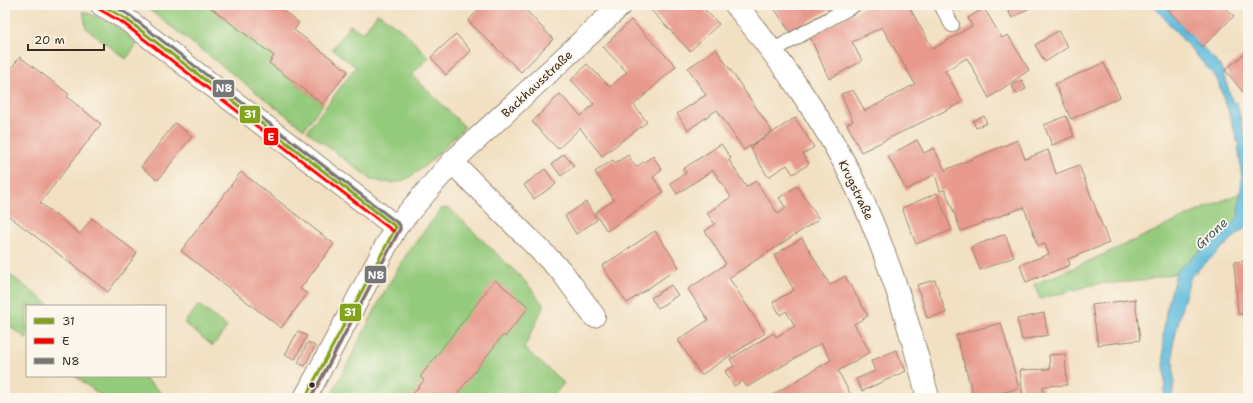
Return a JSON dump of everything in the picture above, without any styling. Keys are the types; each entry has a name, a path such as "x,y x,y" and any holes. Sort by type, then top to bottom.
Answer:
{"street":[{"path":"102,5 126,19 396,227"},
{"name":"Backhausstraße","path":"305,398 396,227 452,162 621,5"},
{"name":"Krugstraße","path":"736,5 772,51 812,110 859,192 894,280 910,328 928,398"},
{"path":"452,162 562,272 594,316"}],"lane":[{"path":"772,51 854,5"},
{"path":"941,5 952,25"}],"green space":[{"path":"143,5 207,5 274,56 269,63 323,104 304,129"},
{"path":"83,11 110,22 138,43 126,59 86,28"},
{"path":"378,13 404,32 429,57 412,75 465,127 424,166 406,179 395,183 371,179 307,131 356,67 332,49 350,25 363,33"},
{"path":"1248,190 1248,226 1192,274 1176,273 1142,281 1096,284 1040,299 1034,284 1076,267 1209,206"},
{"path":"449,208 526,282 544,306 524,348 564,383 552,398 330,398 383,294 406,255 441,209"},
{"path":"5,271 50,305 26,305 26,338 5,323"},
{"path":"199,305 227,327 213,346 184,323"},
{"path":"76,377 142,377 168,398 104,398"}],"water":[{"path":"1153,5 1167,5 1170,12 1221,67 1233,103 1237,102 1248,151 1248,226 1191,276 1173,345 1174,382 1172,398 1164,398 1165,383 1163,337 1166,312 1176,273 1238,218 1242,178 1238,143 1217,79"}],"building":[{"path":"207,5 276,5 299,23 294,30 348,71 323,104 269,63 274,56"},
{"path":"483,5 521,5 553,39 521,72 468,21"},
{"path":"653,5 700,5 719,24 690,51 649,8"},
{"path":"772,5 825,5 829,10 790,32"},
{"path":"868,5 908,5 933,49 972,26 968,18 984,8 1002,38 1008,35 1029,70 989,98 967,58 945,71 963,102 861,152 847,124 853,121 841,94 853,90 865,111 915,84 882,27 852,42 862,61 829,79 810,37"},
{"path":"1005,5 1034,5 1012,18"},
{"path":"1167,5 1223,5 1234,16 1202,47 1170,12"},
{"path":"631,20 676,66 634,105 647,122 602,156 580,128 558,149 532,122 560,94 581,116 594,104 571,80 587,64 610,87 627,72 603,47"},
{"path":"1058,31 1068,47 1045,62 1035,45"},
{"path":"456,34 471,51 446,75 431,57"},
{"path":"716,49 772,131 744,150 717,110 688,130 677,114 706,95 688,68"},
{"path":"1248,51 1248,88 1243,92 1225,70"},
{"path":"20,57 69,94 67,97 101,124 40,203 80,234 92,218 137,253 108,292 5,213 5,76"},
{"path":"1104,63 1120,97 1071,119 1055,84"},
{"path":"1022,80 1026,89 1016,94 1012,85"},
{"path":"984,116 987,123 976,128 973,121"},
{"path":"1066,116 1074,136 1052,145 1044,125"},
{"path":"795,118 814,147 803,154 809,164 793,174 787,165 768,177 750,147"},
{"path":"175,123 192,136 158,180 141,167"},
{"path":"917,140 924,153 934,148 945,170 1018,140 1025,159 1048,150 1056,174 1079,165 1109,243 1068,259 1070,265 1026,282 1020,265 1049,254 1045,244 1038,246 1024,207 961,231 945,190 940,191 935,174 906,190 888,156"},
{"path":"721,144 731,158 729,160 746,187 756,181 778,214 786,208 779,198 797,186 819,219 729,278 765,333 701,375 678,340 708,320 688,289 726,264 705,231 715,224 707,213 731,197 713,170 677,194 670,183 686,173 683,169"},
{"path":"564,154 574,166 561,176 552,164"},
{"path":"628,155 636,167 653,156 662,170 653,177 663,192 607,231 595,213 614,200 595,172 613,160 615,163"},
{"path":"545,169 556,184 534,199 524,185"},
{"path":"241,172 334,244 300,289 307,294 281,328 181,251"},
{"path":"937,193 952,230 916,244 902,208"},
{"path":"586,202 597,220 576,234 565,216"},
{"path":"655,231 679,267 627,303 602,266"},
{"path":"1005,234 1014,257 980,270 971,247"},
{"path":"802,238 830,285 845,276 868,316 854,324 870,352 838,371 852,397 851,398 769,397 831,360 821,343 747,387 743,381 734,386 725,371 734,366 730,359 774,333 776,337 795,326 786,311 780,315 773,302 794,290 774,255"},
{"path":"1248,261 1248,314 1238,314 1234,262"},
{"path":"495,280 529,307 505,337 503,335 458,393 464,398 410,398 424,380 420,377"},
{"path":"935,280 946,313 927,318 917,285"},
{"path":"671,285 678,295 658,308 651,298"},
{"path":"1135,299 1140,340 1098,345 1092,305"},
{"path":"1044,313 1048,335 1022,340 1017,319"},
{"path":"1001,323 1019,388 983,398 974,398 956,335"},
{"path":"298,331 307,336 295,359 285,355"},
{"path":"308,342 315,346 305,366 298,363"},
{"path":"896,350 906,371 862,391 856,379 875,371 871,361"},
{"path":"1065,354 1067,385 1043,386 1043,398 1023,398 1020,370 1050,369 1049,355"}],"transit line":[{"name":"31","path":"102,5 126,19 396,227"},
{"name":"N8","path":"112,5 129,15 400,225 400,229 311,398"},
{"name":"E","path":"99,9 123,23 393,231"},
{"name":"31","path":"305,398 396,227"},
{"name":"E","path":"311,398 400,229"}],"water label":[{"name":"Grone","path":"1211,233"}]}
